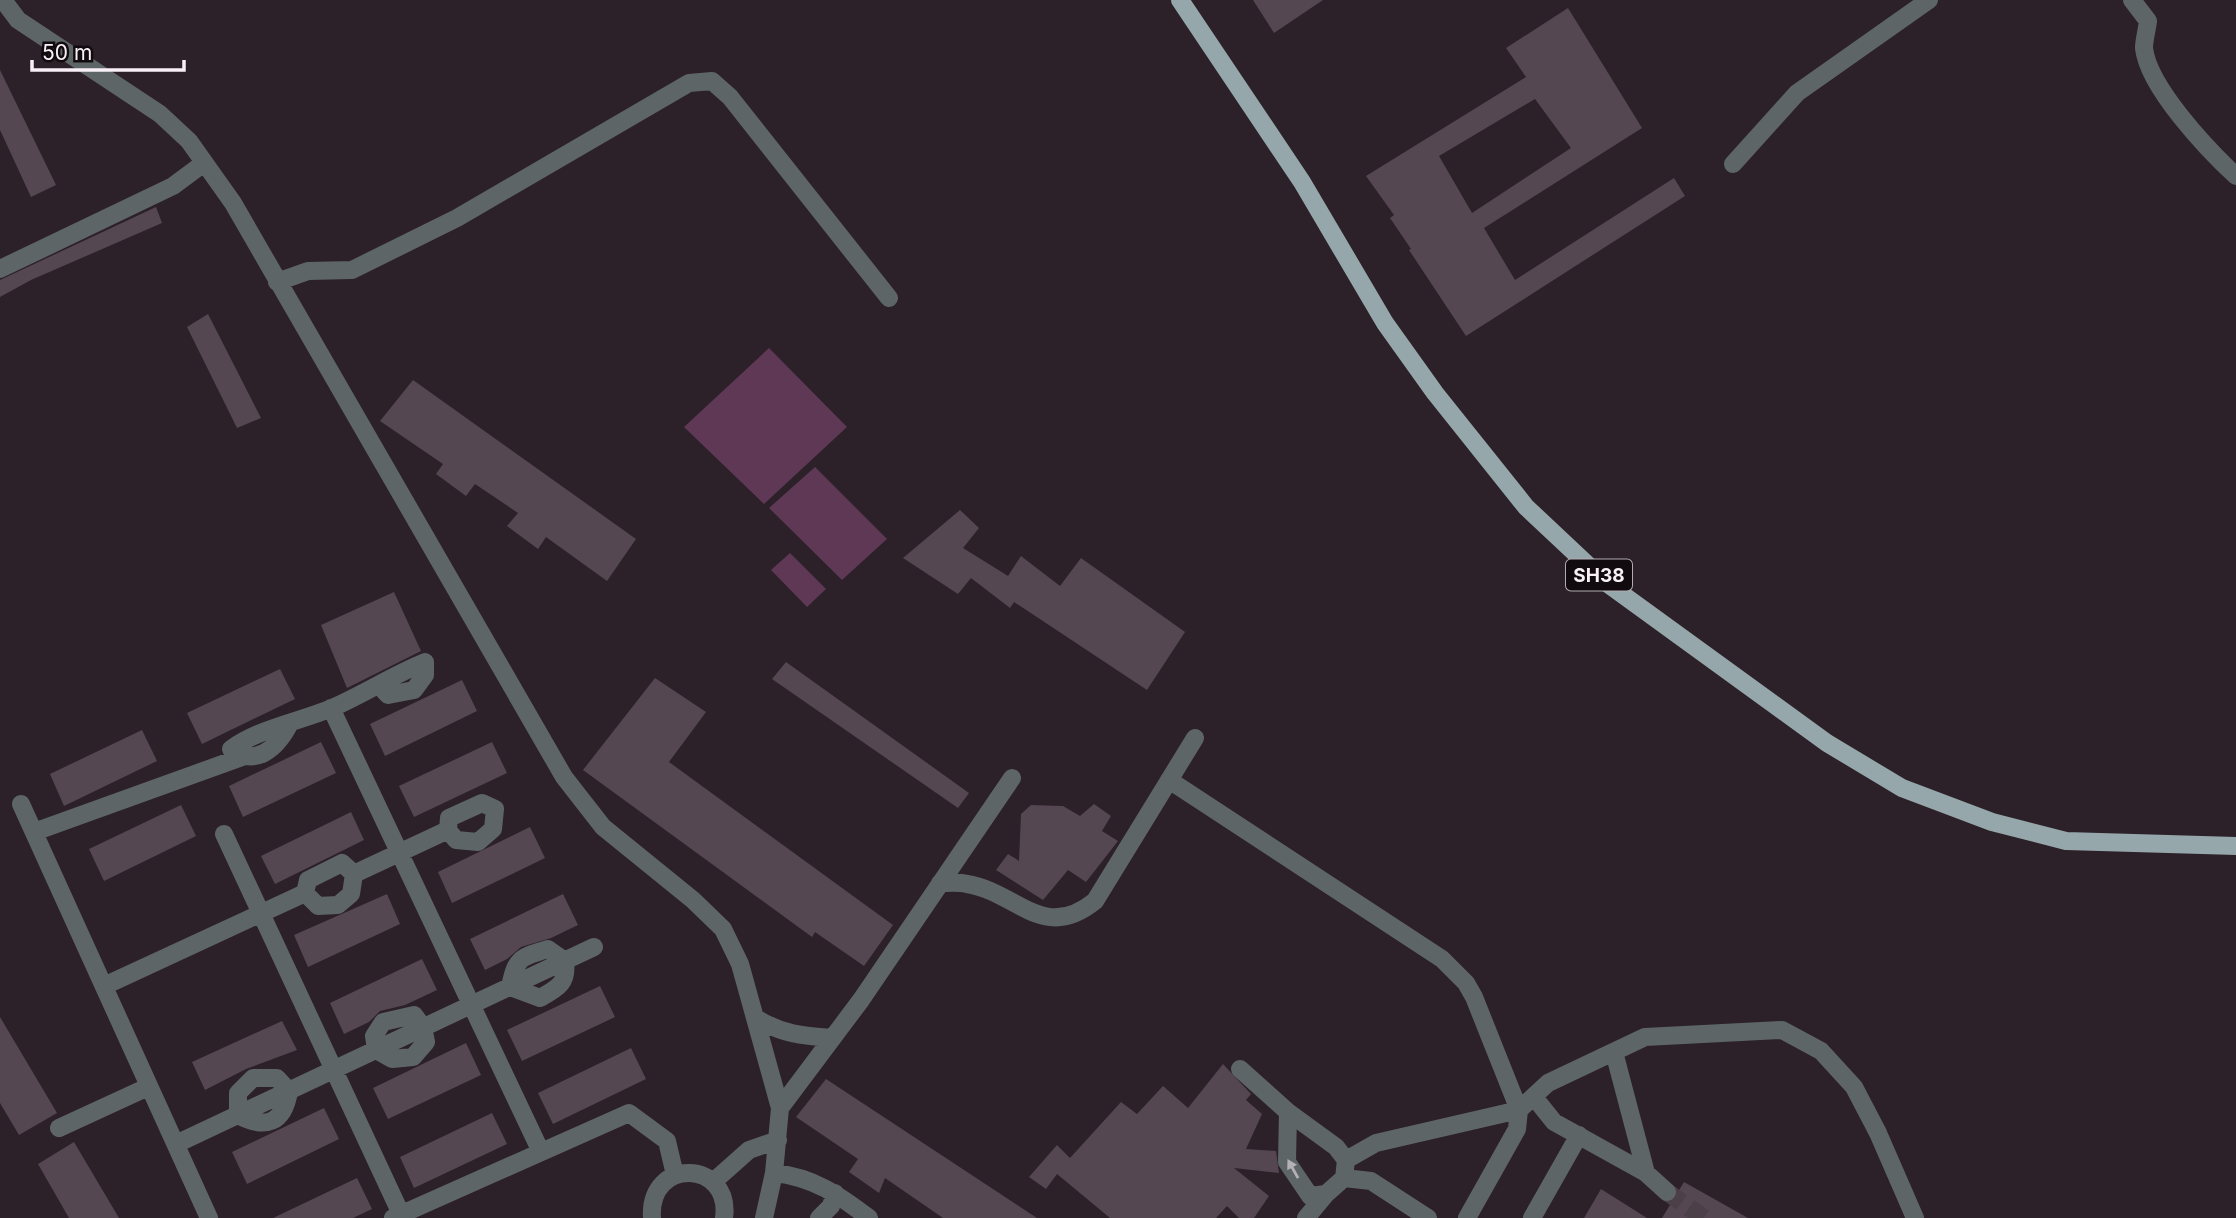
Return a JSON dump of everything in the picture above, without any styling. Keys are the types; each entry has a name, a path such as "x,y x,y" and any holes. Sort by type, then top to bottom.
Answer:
{"main road":[{"name":"SH38","path":"1180,0 1302,182 1385,323 1435,393 1527,507 1608,584 1827,743 1902,788 1993,822 2066,841 2236,846"}],"street":[{"path":"1,0 18,20 160,114 189,141 233,203 564,777 603,827 693,900 723,929 740,964 780,1108 774,1173 764,1218"},
{"path":"1732,163 1797,93 1928,0"},
{"path":"2132,0 2148,21 2144,49 2155,78 2202,144 2236,176"},
{"path":"277,282 308,271 352,270 457,218 689,83 712,81 730,97 889,298"},
{"path":"0,269 173,187 204,163"},
{"path":"34,832 242,757 258,757 279,742 289,725 379,685"},
{"path":"331,708 541,1152"},
{"path":"940,883 967,883 983,888 1038,916 1055,919 1079,914 1094,901 1195,738"},
{"path":"780,1108 832,1038 1012,778"},
{"path":"1169,780 1454,970 1474,997 1520,1110 1517,1129 1467,1218"},
{"path":"21,804 209,1218"},
{"path":"354,874 447,830"},
{"path":"224,834 334,1070 397,1216 629,1113 667,1141 675,1175"},
{"path":"305,893 308,880 342,863 354,874"},
{"path":"305,893 318,906 338,905 351,894 354,874"},
{"path":"104,986 305,893"},
{"path":"176,1144 594,947"},
{"path":"756,1018 775,1030 796,1036 832,1038"},
{"path":"1306,1218 1345,1169 1376,1143 1520,1110 1548,1083 1645,1037 1782,1030 1821,1051 1854,1087 1878,1133 1915,1218"},
{"path":"1614,1052 1646,1173"},
{"path":"1240,1069 1288,1112 1336,1147 1345,1169 1371,1181 1428,1218"},
{"path":"238,1115 238,1093 253,1078 277,1078 289,1091"},
{"path":"59,1128 148,1087"},
{"path":"1534,1097 1554,1122 1646,1173 1667,1192"},
{"path":"1288,1112 1287,1162 1310,1196 1326,1194"},
{"path":"1532,1218 1579,1135"},
{"path":"713,1182 749,1150 778,1140"},
{"path":"652,1218 654,1195 667,1180 675,1175 695,1173 713,1182 725,1203 724,1218"},
{"path":"774,1173 799,1176 835,1193 870,1218"},
{"path":"819,1218 831,1206 835,1193"}],"shaded area":[{"path":"769,348 847,427 764,504 684,427"},
{"path":"815,467 887,539 842,580 769,508"},
{"path":"790,553 826,589 807,607 771,570"}],"building":[{"path":"1253,0 1323,0 1274,33"},
{"path":"1568,8 1642,128 1484,228 1515,280 1674,178 1685,196 1466,336 1409,250 1411,249 1390,218 1394,215 1366,176 1526,77 1506,48","holes":["1535,99 1571,148 1472,213 1439,156"]},
{"path":"0,70 56,185 31,197 0,130"},
{"path":"156,207 162,223 31,280 0,297 0,280"},
{"path":"208,314 261,418 237,428 187,327"},
{"path":"413,380 636,539 607,581 546,537 538,549 507,526 518,513 475,484 466,496 436,474 443,464 380,421"},
{"path":"960,510 979,528 963,548 1008,576 1021,556 1060,586 1081,558 1185,632 1147,690 1014,602 1010,608 971,578 958,594 903,558"},
{"path":"394,592 421,651 347,688 321,625"},
{"path":"786,662 969,793 958,808 772,679"},
{"path":"280,669 295,699 202,744 187,713"},
{"path":"655,678 706,712 669,762 893,925 864,966 815,932 812,937 583,770"},
{"path":"462,680 477,711 385,756 370,724"},
{"path":"142,730 157,761 64,806 50,774"},
{"path":"321,742 336,773 243,817 229,786"},
{"path":"492,742 507,773 414,817 399,786"},
{"path":"1094,804 1111,816 1102,831 1118,841 1086,882 1068,870 1043,900 996,870 1008,854 1019,861 1021,814 1031,805 1063,806 1080,816"},
{"path":"181,805 196,836 104,881 89,849"},
{"path":"351,812 364,840 275,884 261,856"},
{"path":"530,827 545,858 452,903 438,872"},
{"path":"387,894 400,924 308,967 294,935"},
{"path":"563,894 578,925 551,938 521,947 507,959 485,970 470,939"},
{"path":"422,959 437,990 405,1005 380,1011 369,1022 344,1034 330,1003"},
{"path":"600,986 615,1017 522,1061 507,1030"},
{"path":"0,1017 57,1113 19,1135 0,1103"},
{"path":"282,1021 297,1050 246,1069 205,1090 192,1062"},
{"path":"466,1043 481,1075 388,1119 373,1088"},
{"path":"631,1048 646,1079 553,1124 538,1093"},
{"path":"1223,1064 1251,1094 1246,1100 1262,1114 1246,1149 1276,1151 1279,1173 1234,1168 1269,1196 1254,1218 1239,1218 1227,1206 1216,1218 1110,1218 1057,1174 1046,1189 1029,1177 1057,1145 1070,1158 1121,1102 1137,1114 1163,1086 1188,1108"},
{"path":"826,1079 1037,1218 943,1218 885,1178 879,1193 849,1172 858,1159 796,1117"},
{"path":"324,1108 339,1139 247,1184 232,1152"},
{"path":"492,1113 507,1144 414,1188 400,1157"},
{"path":"74,1142 119,1218 69,1218 38,1164"},
{"path":"357,1178 372,1209 353,1218 273,1218"},
{"path":"1684,1182 1748,1218 1662,1218"},
{"path":"1601,1189 1647,1218 1584,1218"}],"tunnel":[{"path":"1667,1192 1704,1218"}]}
